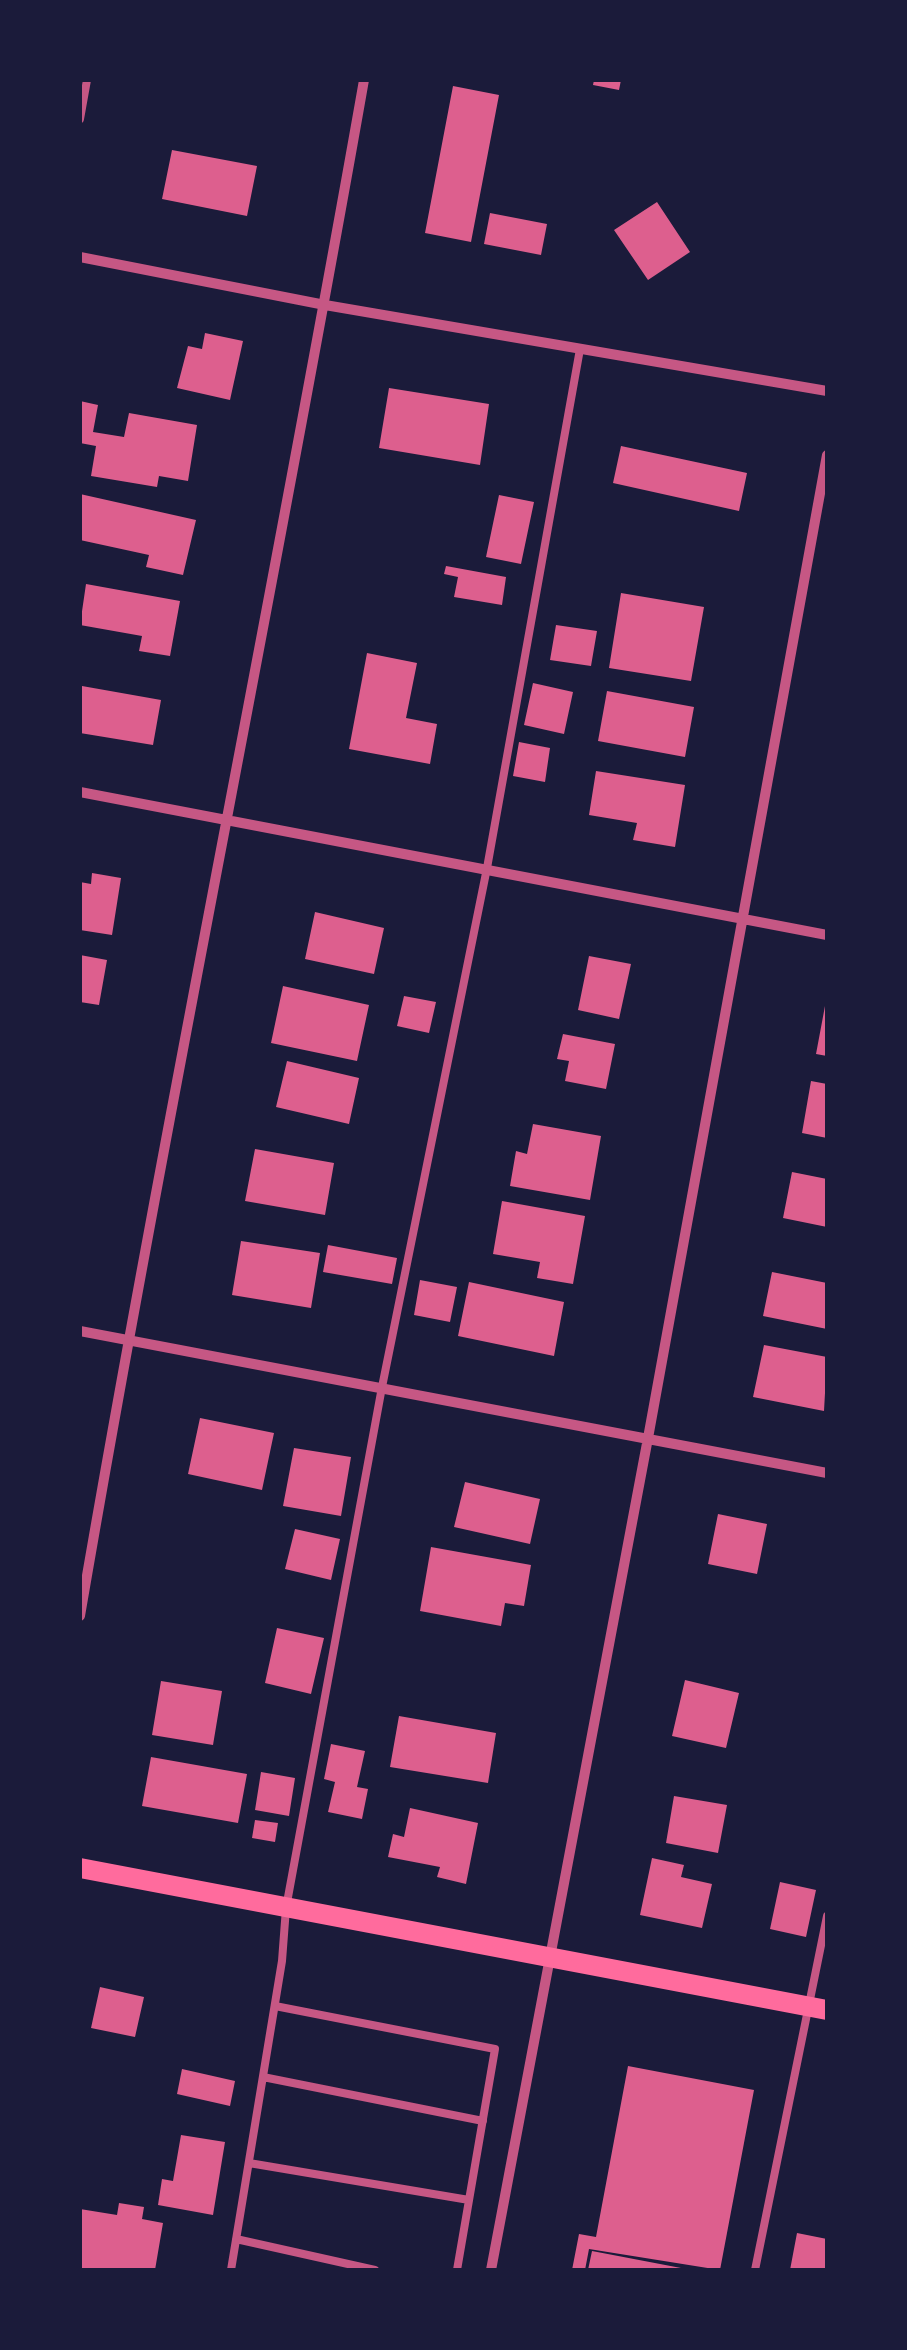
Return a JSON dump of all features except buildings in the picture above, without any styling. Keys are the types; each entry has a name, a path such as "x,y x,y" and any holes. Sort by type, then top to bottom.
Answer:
{"main road":[{"path":"80,1868 818,2008"}],"street":[{"path":"80,1616 128,1339 364,80"},
{"path":"80,257 324,305 827,390"},
{"path":"491,2270 827,456"},
{"path":"80,792 827,935"},
{"path":"80,1331 827,1473"}],"lane":[{"path":"80,120 88,80"},
{"path":"231,2270 275,2006 286,1908 382,1388 487,868 580,349"},
{"path":"755,2270 818,2008 827,1916"},
{"path":"275,2006 496,2050 457,2270"},
{"path":"263,2077 483,2120"},
{"path":"249,2163 469,2200"},
{"path":"236,2239 375,2270"}]}
